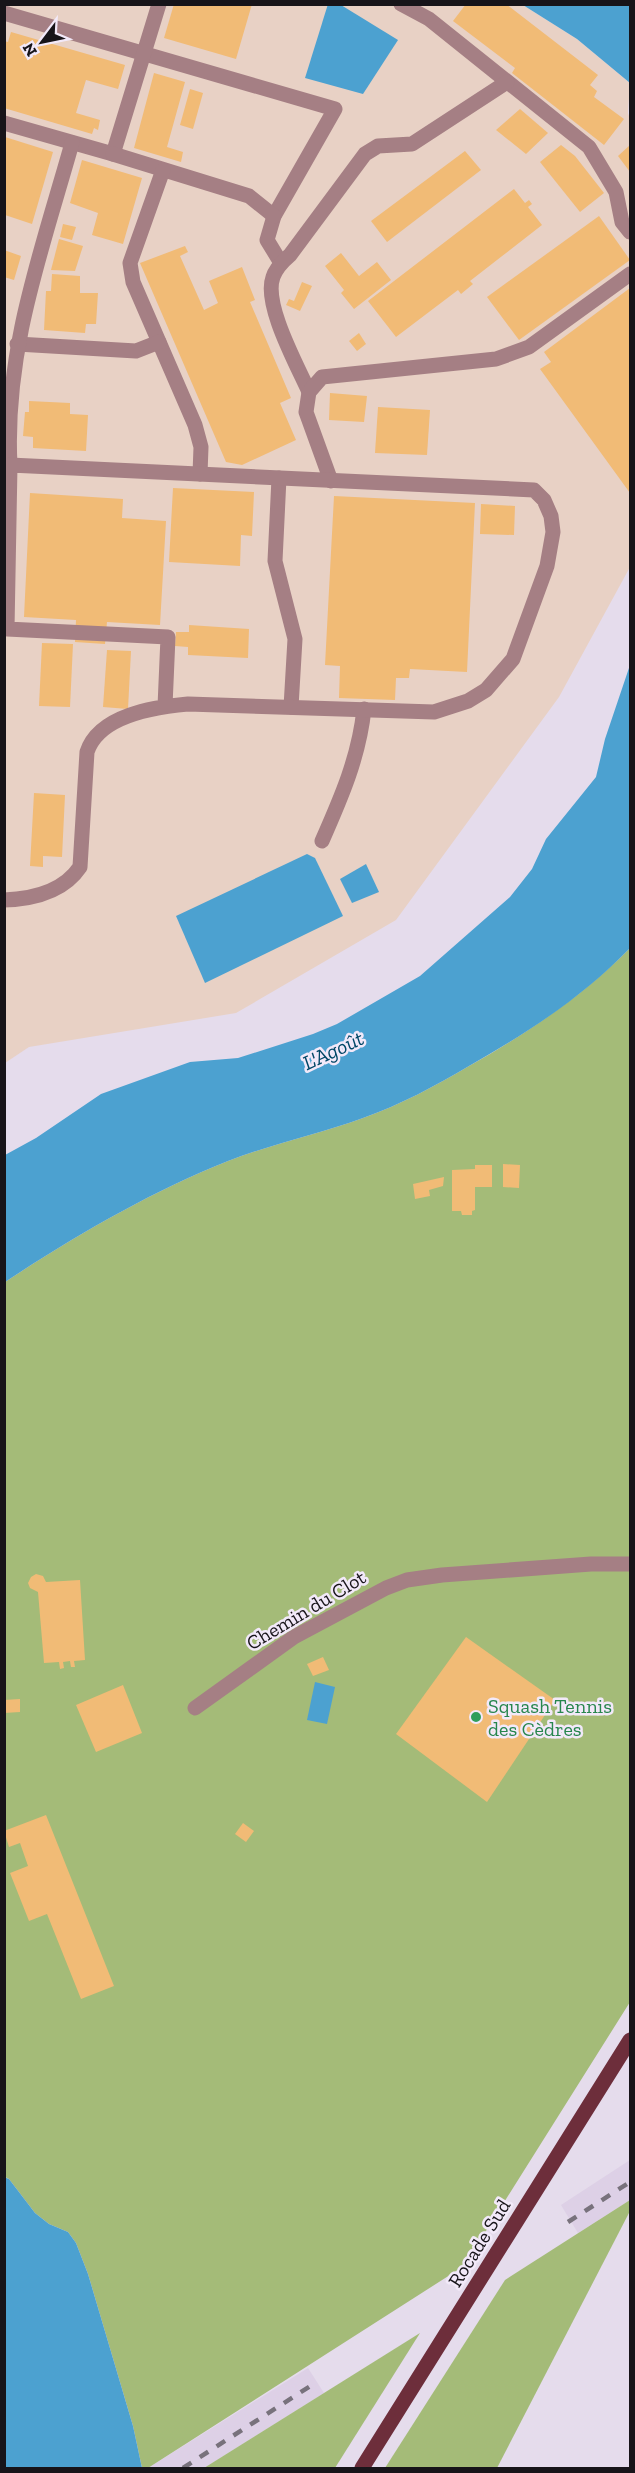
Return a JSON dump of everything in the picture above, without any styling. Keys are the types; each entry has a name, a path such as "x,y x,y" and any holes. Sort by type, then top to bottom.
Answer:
{"main road":[{"name":"Rocade Sud","path":"362,2469 630,2040"}],"street":[{"path":"113,154 159,4"},
{"path":"401,4 429,19 589,147 616,192 622,222 630,232"},
{"path":"4,13 335,109 274,216 267,240 281,263"},
{"path":"309,392 272,309 272,278 281,263 290,255 365,154 378,146 412,144 507,81"},
{"path":"4,123 249,196 274,216"},
{"path":"72,143 17,344 11,395 7,629 168,637 165,706"},
{"path":"163,170 129,263 133,282 195,425 201,447 200,474"},
{"path":"331,481 306,412 309,392 322,377 496,359 529,347 630,274"},
{"path":"17,344 136,351 159,342"},
{"path":"4,900 55,890 72,878 80,867 87,752 92,739 104,727 165,706 221,704 434,712 468,701 498,679 513,658 547,566 553,532 551,516 544,500 534,490 10,465"},
{"path":"279,478 275,561 295,639 291,707"},
{"path":"322,841 361,740 364,709"},
{"name":"Chemin du Clot","path":"195,1708 294,1637 339,1611 397,1584 442,1575 591,1564 630,1564"}],"shaded area":[{"path":"5,5 523,5 577,39 630,83 628,113 630,119 630,567 559,697 396,920 236,1013 29,1047 5,1063"},
{"path":"630,2160 630,2200 578,2233 561,2205"},
{"path":"308,2368 324,2393 204,2468 148,2468"}],"green space":[{"path":"630,948 630,2002 464,2266 148,2468 142,2468 133,2426 88,2274 76,2243 68,2232 49,2224 35,2213 5,2177 5,1282 114,1216 199,1173 245,1155 363,1118 430,1088 554,1013"},
{"path":"630,2200 630,2211 497,2468 385,2468 505,2280"},
{"path":"420,2333 335,2468 204,2468"}],"water":[{"path":"328,4 341,5 398,40 363,94 305,78"},
{"path":"523,5 630,5 630,83 577,39"},
{"name":"L'Agoût","path":"630,665 630,948 612,966 554,1013 512,1041 430,1088 363,1118 245,1155 199,1173 114,1216 5,1282 5,1155 36,1138 101,1094 190,1062 238,1058 313,1034 337,1024 420,976 510,897 532,869 546,839 596,777 605,739"},
{"path":"307,854 315,858 343,916 205,983 176,916"},
{"path":"366,864 379,892 352,903 340,879"},
{"path":"315,1682 335,1687 327,1724 307,1720"},
{"path":"4,2177 9,2179 35,2213 49,2224 68,2232 76,2243 88,2274 133,2426 142,2468 5,2468"}],"building":[{"path":"174,4 252,4 236,59 164,38"},
{"path":"466,4 506,4 598,75 590,85 597,91 594,97 624,119 604,145 512,73 515,68 453,21"},
{"path":"11,32 125,65 118,89 86,80 76,113 100,120 98,130 94,128 92,134 4,108 4,41 8,42"},
{"path":"154,73 185,82 167,147 183,152 181,162 134,148"},
{"path":"190,89 203,93 193,129 180,125"},
{"path":"520,109 548,133 526,154 496,130"},
{"path":"5,137 53,152 32,224 5,215"},
{"path":"561,145 575,156 604,193 580,212 540,162"},
{"path":"630,145 630,172 618,156"},
{"path":"465,151 481,170 387,242 371,221"},
{"path":"82,160 142,178 123,244 92,235 98,213 70,203"},
{"path":"514,189 525,203 529,200 532,204 528,207 542,225 470,281 473,284 461,294 458,290 396,337 368,301"},
{"path":"599,216 630,260 519,340 487,297"},
{"path":"63,224 76,227 72,240 60,237"},
{"path":"59,239 83,246 75,271 51,270"},
{"path":"185,246 188,252 180,256 204,310 218,303 209,281 242,267 255,300 250,302 291,398 280,403 296,440 242,465 226,462 140,263"},
{"path":"4,250 21,256 14,280 4,277"},
{"path":"341,253 359,276 377,262 391,280 354,309 341,293 344,290 325,266"},
{"path":"52,274 80,276 80,293 98,293 96,324 86,324 85,333 44,330 46,291 51,291"},
{"path":"302,282 312,286 300,311 286,305 289,299 294,301"},
{"path":"630,288 630,493 540,369 551,362 544,352"},
{"path":"359,333 366,344 357,351 349,341"},
{"path":"330,393 367,396 364,422 329,420"},
{"path":"29,401 70,403 70,414 88,415 86,451 33,448 33,437 23,436 25,412 29,412"},
{"path":"378,407 430,410 427,455 375,453"},
{"path":"173,488 254,492 252,536 241,535 240,566 169,562"},
{"path":"30,493 123,499 122,518 166,521 160,625 107,622 105,644 75,642 76,620 24,617"},
{"path":"334,496 475,503 467,672 410,669 409,678 396,678 395,700 339,698 340,666 325,665"},
{"path":"481,504 515,506 514,535 480,534"},
{"path":"189,625 249,629 248,658 188,655 188,647 175,646 176,632 189,632"},
{"path":"42,643 73,644 70,707 39,706"},
{"path":"107,650 131,651 128,709 103,707"},
{"path":"34,793 65,795 62,857 43,856 43,867 30,866"},
{"path":"503,1164 520,1165 519,1188 503,1187"},
{"path":"475,1165 492,1165 492,1187 475,1187 475,1210 472,1211 472,1215 462,1215 461,1211 452,1211 452,1170 475,1169"},
{"path":"444,1177 443,1186 429,1190 430,1196 415,1199 413,1184"},
{"path":"36,1574 43,1576 46,1582 80,1580 85,1660 74,1661 75,1667 71,1667 70,1661 63,1662 64,1668 60,1669 59,1662 44,1663 38,1592 30,1588 28,1583"},
{"name":"Squash Tennis des Cèdres","path":"466,1637 555,1700 487,1802 396,1734"},
{"path":"323,1657 329,1670 313,1676 307,1664"},
{"path":"123,1685 142,1733 96,1752 76,1705"},
{"path":"20,1699 20,1712 4,1713 4,1700"},
{"path":"46,1815 114,1986 81,1999 47,1914 29,1921 10,1873 28,1866 20,1843 9,1847 4,1831"},
{"path":"243,1823 254,1831 246,1842 235,1834"}],"railway":[{"path":"568,2222 630,2182"},
{"path":"183,2468 315,2383"}],"place":[{"name":"Squash Tennis des Cèdres","path":"476,1717"}]}
